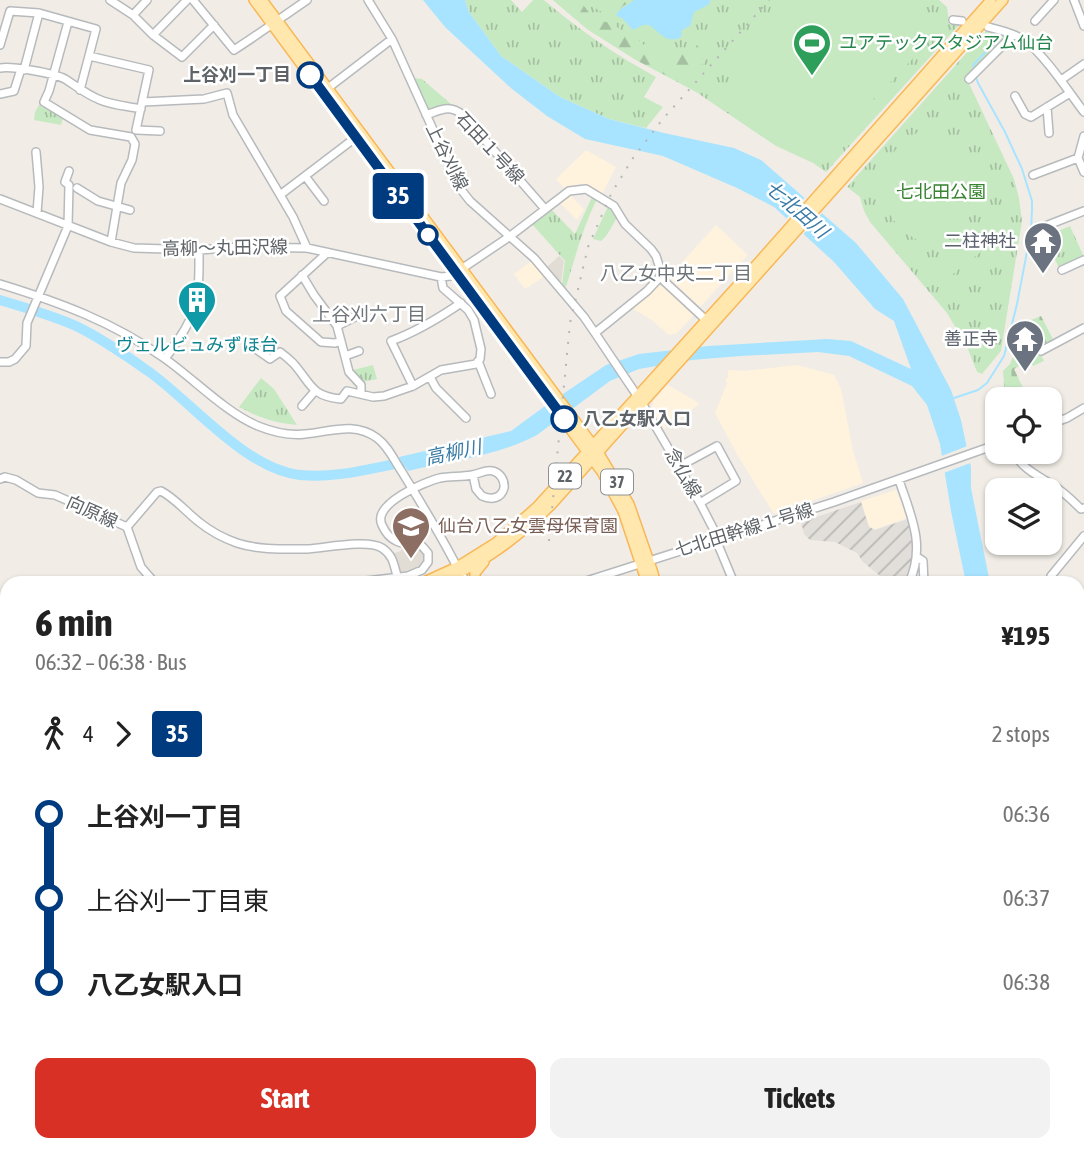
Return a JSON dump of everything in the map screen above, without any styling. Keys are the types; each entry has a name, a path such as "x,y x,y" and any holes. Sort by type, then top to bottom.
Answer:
{"main road":[{"name":"37","path":"254,0 327,88 459,272"},
{"name":"37","path":"262,0 355,138 593,452 652,576"},
{"name":"22","path":"441,576 487,558 535,521 640,399 695,343 761,264 999,0"},
{"name":"22","path":"640,399 660,370 761,264"},
{"name":"22","path":"449,576 515,528 593,452"},
{"path":"475,576 487,558"},
{"name":"37","path":"645,561 646,576"}],"street":[{"path":"110,0 133,15 153,35 182,57 214,25"},
{"path":"133,15 147,0"},
{"path":"173,0 180,7"},
{"path":"153,35 190,0 234,50 307,0"},
{"name":"上谷刈線","path":"368,0 392,39 459,187 470,201 534,258 584,317 625,378"},
{"path":"1035,21 1054,0"},
{"path":"1074,0 1084,26"},
{"path":"1,40 10,11 39,13 96,29 80,90"},
{"path":"0,94 14,91 39,13"},
{"path":"953,20 962,21"},
{"path":"68,22 44,102 90,130 131,137 135,144 132,160 121,183 111,242"},
{"path":"988,27 1024,39 1061,80 1084,112"},
{"path":"970,77 1013,34"},
{"path":"327,88 392,39"},
{"path":"89,56 149,70 136,130 160,131"},
{"path":"1061,80 1084,64"},
{"path":"0,68 53,75 63,78 98,100 142,106 204,99 227,93 233,115 293,217 307,248"},
{"path":"1015,96 1025,114 1031,117 1070,93"},
{"path":"1047,107 1049,133"},
{"name":"石田１号線","path":"426,115 445,109 455,109 463,115 545,209"},
{"path":"1084,136 1078,158 1084,172"},
{"path":"280,195 355,138"},
{"path":"36,152 39,187 37,213"},
{"path":"1033,175 1078,158"},
{"path":"0,362 15,359 26,346 27,323 68,226 69,185 65,182 69,171"},
{"path":"305,176 324,201"},
{"path":"82,188 98,201 130,210"},
{"path":"459,272 569,191 586,189 614,206 625,224 651,249 664,281 706,320"},
{"name":"高柳～丸田沢線","path":"0,199 111,242 134,248 307,248 441,276 451,276 459,272"},
{"path":"1048,225 1084,212"},
{"path":"165,358 186,329 196,306 199,250"},
{"path":"327,253 280,296 286,310 321,342 341,341"},
{"path":"1062,270 1084,260"},
{"path":"302,275 337,326 349,372 361,385 361,394"},
{"path":"595,333 663,275"},
{"path":"441,276 443,288 461,303 474,320 481,349 478,361 491,394"},
{"path":"0,284 37,299 93,316 116,327 165,358 243,419 260,427 303,435 338,429 370,433 380,440 408,481 463,576"},
{"path":"413,386 391,341 416,330 461,303"},
{"path":"337,326 363,313"},
{"path":"1041,351 1084,328"},
{"path":"253,346 270,359 279,352 293,363 315,391 330,398 341,399 347,391 373,397 384,396 413,386 441,370 471,366 478,361"},
{"path":"345,356 359,351"},
{"path":"430,377 436,388 466,418"},
{"name":"念仏線","path":"625,378 700,503 717,537 731,576"},
{"path":"302,406 315,391"},
{"path":"1062,420 1084,408"},
{"path":"680,466 717,446 736,481 700,503"},
{"name":"七北田幹線１号線","path":"601,576 834,502 985,448"},
{"path":"1022,464 1068,496 1083,511"},
{"path":"127,527 157,492 161,491 201,524 227,539 253,546 307,549 373,544 389,554 397,576 408,576 427,566 428,552 422,546 410,546 396,541 382,527 381,513 386,506 412,489 435,479 473,475 489,470 496,472 503,480 502,492 492,498 482,496 478,492 473,475"},
{"name":"向原線","path":"0,479 5,477 38,493 55,495 127,527 141,568 148,576"},
{"path":"904,478 917,557 911,576"},
{"path":"1051,576 1084,536"},
{"path":"917,557 923,561 924,576"}],"shaded area":[{"path":"586,150 616,167 602,194 579,184 565,189 556,179"},
{"path":"569,194 584,209 577,220 559,202"},
{"path":"716,225 748,255 700,307 669,278 673,274 670,271 673,267 676,269"},
{"path":"559,256 564,261 561,283 547,267"},
{"path":"532,261 545,276 525,289 514,274"},
{"path":"660,280 696,313 677,333 669,335 630,307"},
{"path":"797,365 834,375 841,389 853,451 863,483 774,514 715,413 727,383 725,379 728,378 728,370"},
{"path":"668,385 699,403 664,429 652,409 653,401"},
{"path":"896,490 907,518 875,529 869,526 861,501"},
{"path":"861,502 869,527 875,530 908,519 913,542 909,576 880,576 863,562 857,553 835,542 810,540 804,534 801,522"},
{"name":"仙台八乙女雲母保育園","path":"402,547 421,550 425,560 421,567 403,573 399,571 394,553 401,551"}],"green space":[{"path":"465,0 511,0 522,12 533,0 544,0 598,42 656,77 644,97 663,107 646,128 609,119 560,97 501,56 469,12"},
{"path":"553,0 939,0 947,7 949,24 959,25 826,172 776,146 696,92 636,60 587,29"},
{"path":"553,0 583,0 584,6 595,20 612,23 622,31 625,28 645,46 652,47 662,55 680,55 691,43 695,43 704,62 684,85 636,60 587,29"},
{"path":"591,0 634,0 617,13 624,21 621,25 607,12 595,8"},
{"name":"ユアテックスタジアム仙台","path":"790,0 906,0 906,4 910,4 921,16 926,32 918,54 897,73 893,81 889,82 826,150 811,155 788,147 786,141 782,141 761,118 757,118 757,114 753,114 748,106 739,100 731,86 730,70 733,62"},
{"name":"七北田公園","path":"986,31 1006,34 1005,38 966,77 1014,179 1022,221 1001,351 982,374 977,372 967,347 947,313 870,222 860,197 847,187"},
{"path":"415,78 422,79 451,104 432,111 427,109"},
{"path":"39,105 63,118 61,125 34,120"},
{"path":"926,129 991,181 990,193 927,245 904,231 891,216 885,199 884,181 885,171 893,153 907,139"},
{"path":"592,197 597,199 583,232 566,287 562,284 565,261 531,223 550,208 575,234"},
{"path":"609,204 617,218 604,239 593,239"},
{"path":"1070,226 1084,257 1059,268 1044,237"},
{"path":"969,232 975,239 959,252 953,244"},
{"path":"978,243 984,250 967,262 962,255"},
{"path":"943,253 948,260 932,272 927,265"},
{"path":"990,258 995,265 979,278 974,270"},
{"path":"951,263 957,271 941,283 935,276"},
{"path":"963,279 969,286 953,298 947,291"},
{"path":"1041,316 1054,341 1039,350 1044,361 1033,366 1029,361 1014,369 1023,387 1004,387 1003,371 1017,351 1019,322"},
{"path":"373,365 377,379 363,382 353,370"},
{"path":"261,378 274,389 297,425 267,419 239,407"}],"water":[{"name":"七北田川","path":"423,0 465,0 469,12 501,56 560,97 609,119 734,148 761,160 856,243 903,299 951,390 961,420 971,467 971,488 989,576 965,576 940,444 927,405 912,386 849,356 818,352 741,356 692,360 639,369 610,381 537,435 522,442 490,453 408,471 399,457 511,431 606,365 639,354 708,346 827,339 851,341 911,369 894,321 875,309 834,262 774,207 663,156 585,139 547,116 512,89 445,27"},
{"path":"634,0 711,0 708,5 694,12 690,26 682,30 681,37 667,39 649,25 633,30 622,18 616,16"}],"pier":[{"path":"807,195 825,210 801,237 784,221"},
{"path":"970,445 973,462 941,474 939,457"}],"waterway":[{"path":"974,69 973,65 1001,36"},
{"path":"954,398 978,390 987,383 1004,356 1031,231 1032,201 1022,169 975,75"},
{"name":"高柳川","path":"0,300 67,322 104,341 165,384 239,448 279,470 300,475 329,475 416,460"}],"railway":[{"path":"549,541 570,323 588,247 611,194 633,158 662,120 769,0"}],"bus line":[{"name":"35","path":"310,75 564,419"}],"place":[{"name":"上谷刈一丁目","path":"310,75"},
{"name":"ユアテックスタジアム仙台","path":"812,77"},
{"name":"二柱神社","path":"1043,275"},
{"name":"ヴェルビュみずほ台","path":"197,334"},
{"name":"善正寺","path":"1025,373"},
{"name":"八乙女駅入口","path":"564,419"},
{"name":"仙台八乙女雲母保育園","path":"411,560"}],"district":[{"name":"八乙女中央二丁目","path":"676,273"},
{"name":"上谷刈六丁目","path":"369,314"}]}
